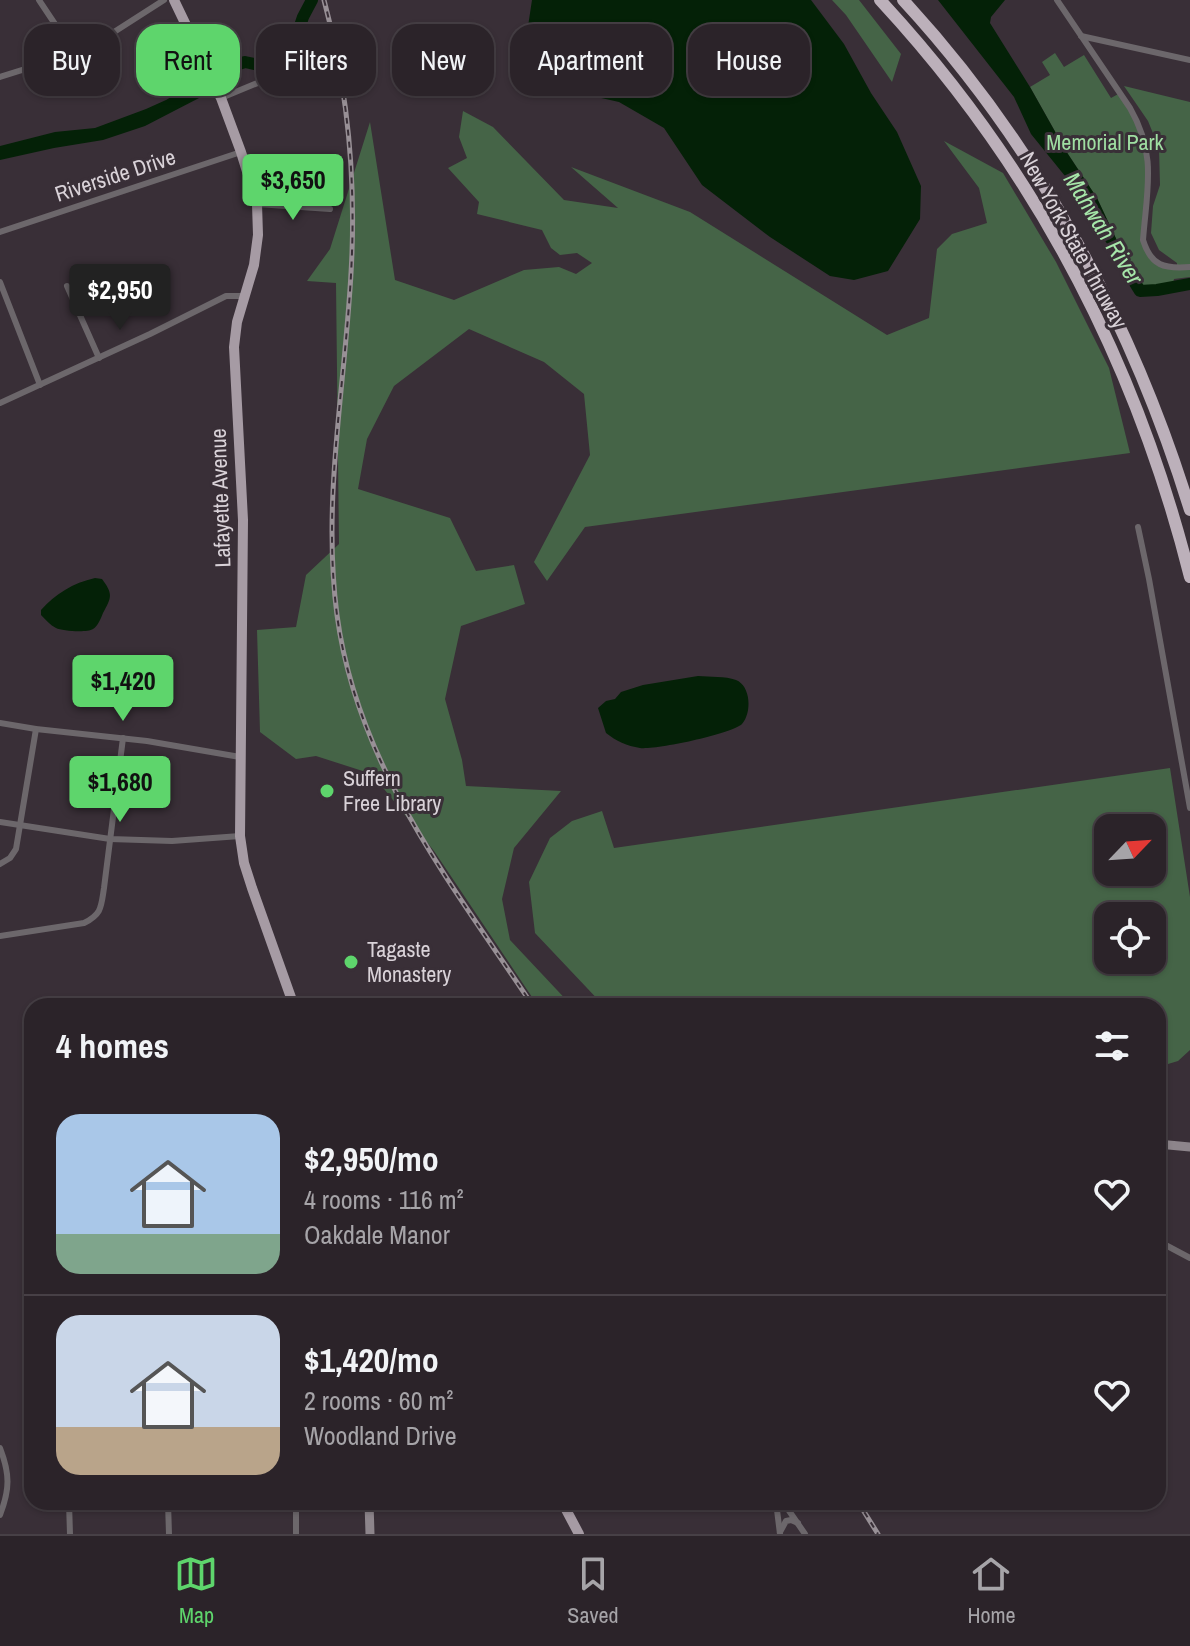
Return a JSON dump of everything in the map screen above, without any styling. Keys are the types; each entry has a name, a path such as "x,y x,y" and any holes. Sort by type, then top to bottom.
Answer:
{"highway":[{"name":"New York State Thruway","path":"880,0 981,123 1028,192 1070,265 1113,350 1141,416 1190,577"},
{"name":"New York State Thruway","path":"903,0 1002,123 1079,246 1143,376 1190,510"}],"main road":[{"name":"Lafayette Avenue","path":"174,0 221,98 257,204 258,235 254,265 237,322 234,347 243,520 240,836 244,863 291,998"},
{"path":"566,1510 579,1534"}],"street":[{"path":"39,0 55,24"},
{"path":"120,28 164,0"},
{"path":"1057,0 1130,108 1146,141 1149,160 1143,240 1147,252 1163,266 1190,267"},
{"path":"1081,36 1190,60"},
{"path":"0,77 24,70"},
{"path":"221,98 256,84"},
{"name":"Riverside Drive","path":"0,232 241,152"},
{"path":"257,204 330,209"},
{"path":"0,282 40,385"},
{"path":"67,286 99,358"},
{"path":"0,403 226,296 244,296"},
{"path":"1138,527 1190,808"},
{"path":"0,723 123,738 240,757"},
{"path":"0,864 10,858 16,849 36,729"},
{"path":"0,936 84,923 95,917 100,908 123,738"},
{"path":"0,822 110,839 172,841 240,836"},
{"path":"1166,1145 1190,1147"},
{"path":"1166,1245 1190,1258"},
{"path":"0,1448 8,1481 0,1515"},
{"path":"69,1510 70,1534"},
{"path":"168,1510 169,1534"},
{"path":"296,1510 296,1534"},
{"path":"369,1510 370,1534"},
{"path":"777,1510 780,1534"},
{"path":"789,1510 805,1534"},
{"path":"780,1534 786,1521 798,1523"}],"green space":[{"path":"832,0 859,0 901,54 892,82 846,15"},
{"name":"Memorial Park","path":"1055,53 1064,67 1084,55 1111,98 1120,93 1130,108 1149,160 1143,239 1154,261 1177,267 1177,263 1159,250 1151,233 1153,206 1160,185 1159,148 1148,121 1124,86 1190,102 1190,277 1174,279 1172,288 1140,291 1129,276 1120,247 1097,198 1030,87 1050,75 1042,62"},
{"path":"463,111 493,127 564,200 618,208 571,167 690,212 887,335 929,318 937,249 952,234 987,223 979,188 944,141 1003,173 1056,262 1109,368 1130,453 585,527 547,581 534,562 590,455 584,394 544,362 469,329 394,386 367,439 358,489 450,518 476,571 514,565 525,604 461,626 445,699 466,786 561,791 514,848 502,899 510,940 564,998 533,998 434,851 372,774 316,756 296,759 260,732 257,630 296,627 306,575 339,544 336,283 307,281 330,249 370,122 395,280 454,300 524,270 559,267 576,274 592,263 577,253 560,255 551,248 542,230 477,214 479,202 448,168 467,158 459,137"},
{"path":"1170,768 1190,897 1190,1050 1178,1061 1166,1065 1166,998 596,998 535,933 529,882 550,838 572,821 602,811 614,848"}],"water":[{"path":"532,0 811,0 844,44 897,132 921,186 920,219 888,271 854,280 830,276 770,237 702,185 664,128 619,102 592,96 672,96 672,24 528,24"},
{"path":"938,0 1005,0 991,17 990,23 1097,198 1120,247 1129,276 1091,220 1082,197 1031,134 1014,97"},
{"path":"173,96 202,96 145,126 103,140 0,160 0,146 55,132 95,128"},
{"path":"95,578 102,579 110,596 93,629 59,629 41,615 41,610 58,594"},
{"path":"698,676 727,678 741,683 748,700 742,724 709,737 649,748 626,744 606,733 598,708 606,701 643,685"}],"waterway":[{"name":"Mahwah River","path":"240,64 264,66 279,49 296,38 312,0"},
{"name":"Mahwah River","path":"1122,262 1140,291 1190,284"}],"railway":[{"path":"324,0 343,94 352,189 350,297 332,524 337,615 348,670 386,773 412,821 528,998"},
{"path":"863,1510 878,1534"}],"place":[{"name":"Suffern Free Library","path":"327,791"},
{"name":"Tagaste Monastery","path":"351,962"}]}
